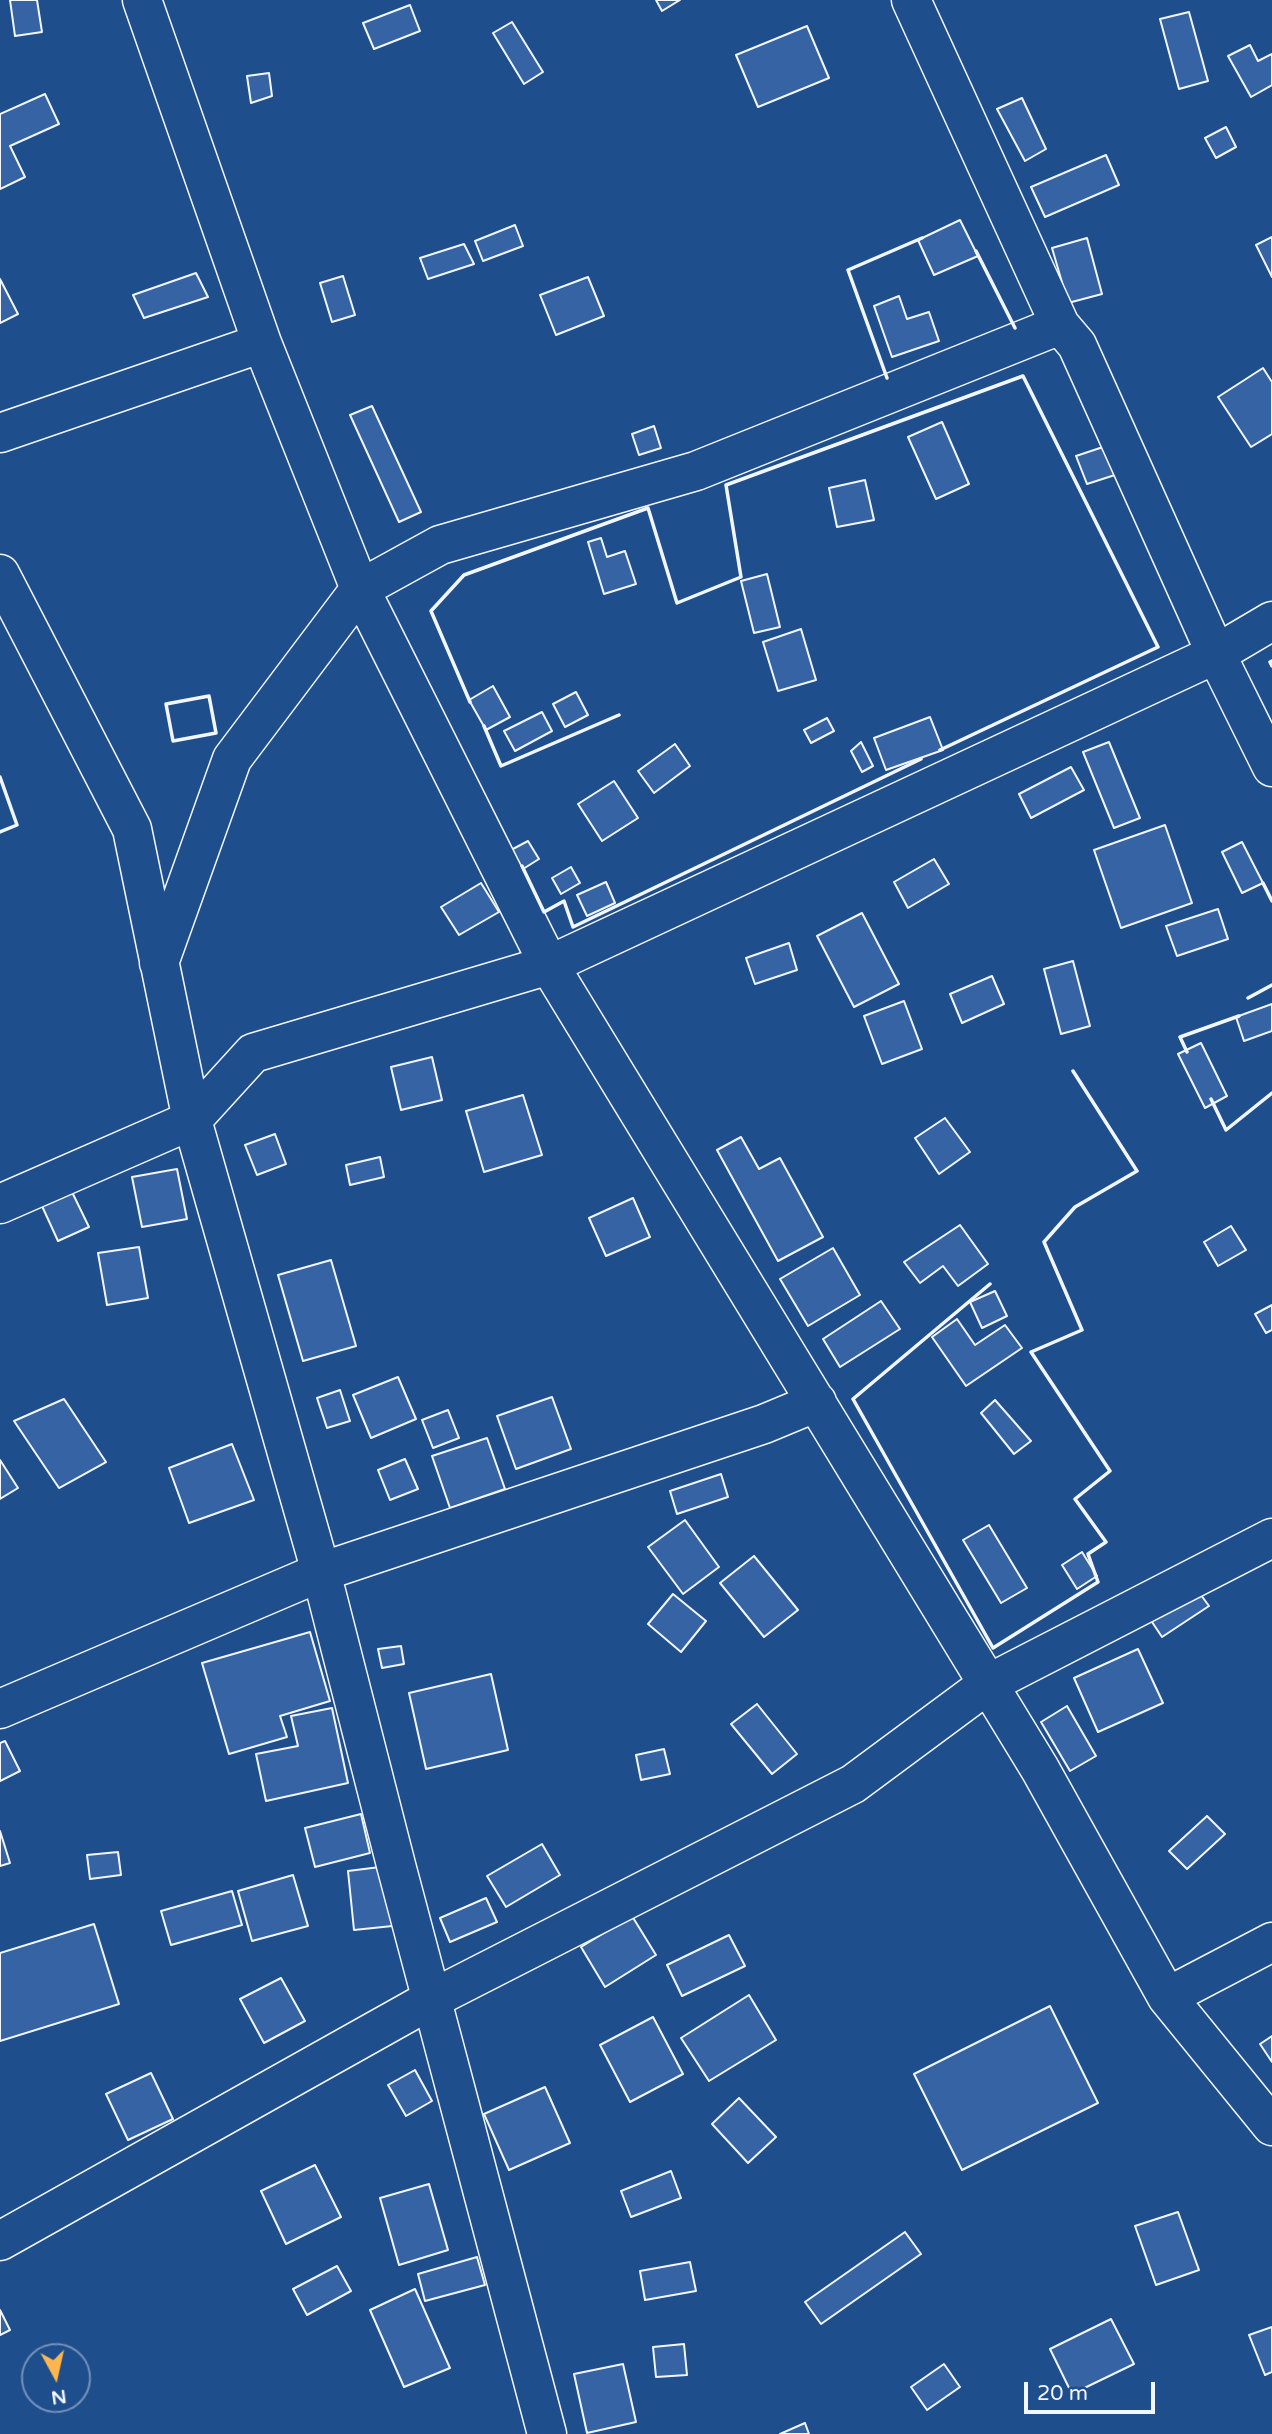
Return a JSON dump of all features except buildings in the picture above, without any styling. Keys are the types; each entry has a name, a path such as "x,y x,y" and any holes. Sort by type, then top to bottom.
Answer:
{"street":[{"path":"911,0 1060,325 1077,345 1216,653 1272,767"},
{"path":"146,2 262,343 360,589 549,965 1040,1769 1167,1997 1272,2126"},
{"path":"159,963 232,759 360,589 440,545 696,471 1060,325"},
{"path":"0,433 262,343"},
{"path":"0,574 132,829 192,1120 321,1572 547,2434"},
{"path":"0,1204 192,1120 253,1053 549,965 1216,653 1272,621"},
{"path":"0,1709 321,1572 764,1424 817,1402"},
{"path":"0,2241 432,1999 853,1784 988,1684 1272,1538"},
{"path":"1167,1997 1272,1942"}],"wall":[{"path":"887,378 848,270 922,238"},
{"path":"976,251 1015,328"},
{"path":"470,702 431,611 464,575 648,508 677,603 741,577 726,485 1023,376 1158,647 940,750"},
{"path":"1272,661 1272,666"},
{"path":"209,696 216,733 173,741 166,704 209,696"},
{"path":"484,726 501,766 619,715"},
{"path":"522,866 544,912 564,901 573,927 921,759"},
{"path":"0,777 17,825 0,832"},
{"path":"1263,883 1272,901"},
{"path":"1248,998 1272,985"},
{"path":"1187,1052 1180,1037 1239,1016"},
{"path":"990,1284 853,1399 993,1648 1098,1582 1088,1554 1106,1542 1075,1499 1110,1471 1031,1352 1082,1330 1044,1242 1075,1207 1137,1171 1073,1071"},
{"path":"1211,1099 1226,1130 1272,1093"}]}
